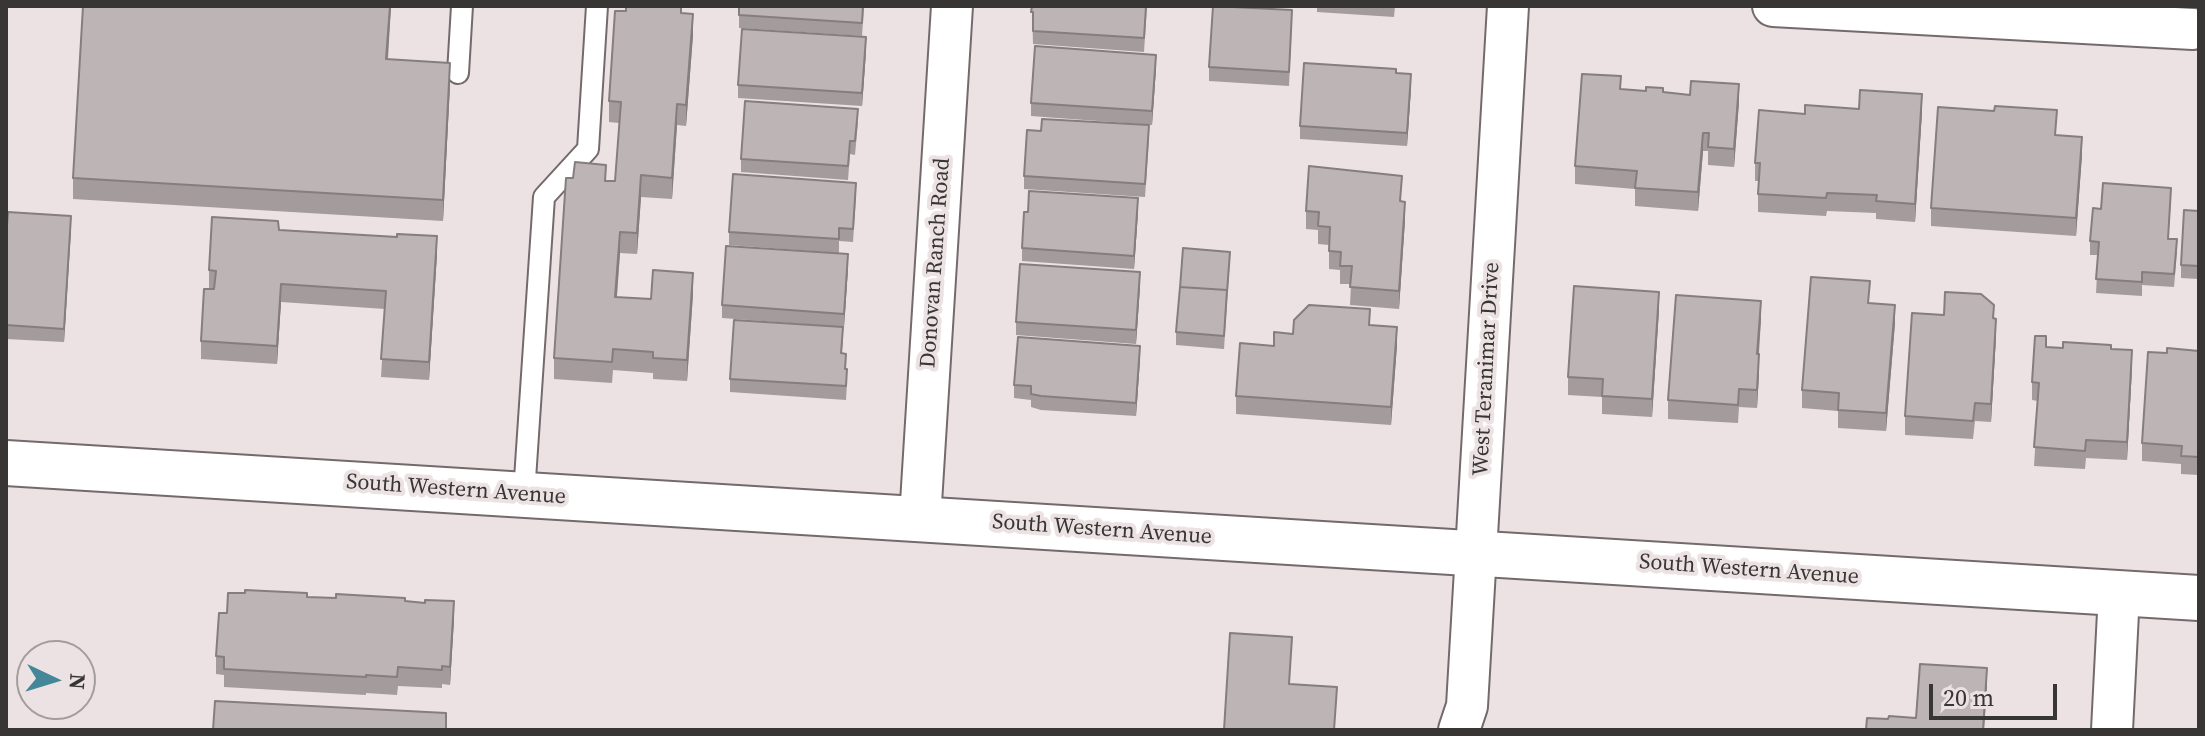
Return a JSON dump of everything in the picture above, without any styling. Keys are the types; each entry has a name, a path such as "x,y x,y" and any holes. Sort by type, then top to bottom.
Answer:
{"street":[{"name":"Donovan Ranch Road","path":"920,519 952,6"},
{"name":"West Teranimar Drive","path":"1459,730 1467,706 1508,6"},
{"path":"1773,6 2193,29"},
{"name":"South Western Avenue","path":"6,463 2199,598"},
{"path":"2112,730 2119,593"}],"lane":[{"path":"458,73 462,6"},
{"path":"524,494 544,197 588,149 597,6"}],"building":[{"path":"83,6 390,6 386,59 450,63 443,200 73,178"},
{"path":"626,6 681,6 681,13 693,14 686,105 677,104 672,178 641,175 637,233 620,232 615,297 651,299 653,270 693,273 687,360 653,358 653,352 613,349 612,362 554,358 566,178 573,178 575,162 606,165 605,181 615,181 621,102 609,101 615,11 626,11"},
{"path":"739,6 863,6 862,23 739,15"},
{"path":"1032,6 1146,6 1144,38 1033,31"},
{"path":"1213,6 1292,10 1289,72 1209,67"},
{"path":"742,29 866,37 862,93 738,85"},
{"path":"1035,46 1156,55 1152,111 1031,103"},
{"path":"1304,63 1396,69 1396,73 1411,74 1407,133 1300,126"},
{"path":"1582,74 1621,76 1620,89 1646,91 1646,87 1663,88 1663,92 1690,95 1691,81 1739,84 1734,149 1708,147 1709,133 1703,133 1698,192 1635,188 1637,171 1575,166"},
{"path":"1860,90 1922,94 1915,204 1876,201 1877,195 1827,193 1826,198 1758,194 1760,163 1755,163 1759,110 1805,114 1805,105 1859,109"},
{"path":"745,101 858,109 855,141 850,141 848,166 741,159"},
{"path":"1995,106 2057,110 2055,135 2082,137 2076,218 1931,208 1938,107 1994,111"},
{"path":"1042,119 1149,125 1145,184 1024,176 1027,130 1041,131"},
{"path":"1309,166 1402,176 1400,201 1405,202 1399,291 1350,287 1352,266 1340,266 1341,252 1329,251 1330,227 1318,226 1319,212 1306,211"},
{"path":"733,174 856,183 853,229 839,228 839,239 729,232"},
{"path":"2103,183 2171,188 2168,239 2177,239 2174,274 2142,272 2142,282 2096,279 2099,242 2090,241 2093,208 2101,209"},
{"path":"1029,191 1138,198 1134,256 1022,248 1024,212 1028,212"},
{"path":"2184,210 2199,211 2199,266 2181,265"},
{"path":"8,212 71,216 64,329 6,325"},
{"path":"212,217 278,221 279,230 397,237 397,234 437,236 429,362 381,359 386,291 281,284 277,346 201,341 204,289 214,289 216,271 209,270"},
{"path":"726,246 848,254 844,314 722,305"},
{"path":"1183,248 1230,252 1227,292 1180,287"},
{"path":"1020,264 1140,272 1136,330 1016,322"},
{"path":"1811,277 1870,281 1868,303 1895,305 1886,413 1838,410 1839,393 1802,390"},
{"path":"1574,286 1659,292 1652,399 1602,396 1603,379 1568,377"},
{"path":"1180,287 1227,290 1224,336 1176,332"},
{"path":"1945,292 1981,294 1994,305 1993,318 1996,319 1991,404 1975,403 1973,421 1905,416 1912,313 1944,315"},
{"path":"1676,295 1761,301 1757,390 1739,389 1738,405 1668,400"},
{"path":"1309,305 1370,309 1369,325 1397,327 1391,407 1236,396 1240,343 1274,346 1274,332 1293,334 1294,320"},
{"path":"734,320 843,327 841,353 846,354 846,386 730,379"},
{"path":"2035,336 2046,336 2046,347 2063,348 2063,342 2111,345 2111,349 2132,350 2127,442 2086,440 2085,451 2034,447 2039,383 2032,382"},
{"path":"1018,337 1140,346 1136,403 1041,396 1031,394 1031,386 1014,385"},
{"path":"2167,348 2199,351 2199,457 2181,456 2182,446 2142,443 2148,352 2167,353"},
{"path":"245,590 307,593 307,597 336,598 336,594 405,598 405,601 425,603 425,600 454,601 450,667 442,666 442,670 398,667 397,677 224,669 224,657 216,656 219,613 227,613 228,593 245,593"},
{"path":"1230,633 1292,637 1289,684 1337,687 1334,730 1224,730"},
{"path":"1920,664 1987,668 1983,730 1866,730 1867,718 1916,718"},
{"path":"215,701 446,713 446,730 213,730"}]}
